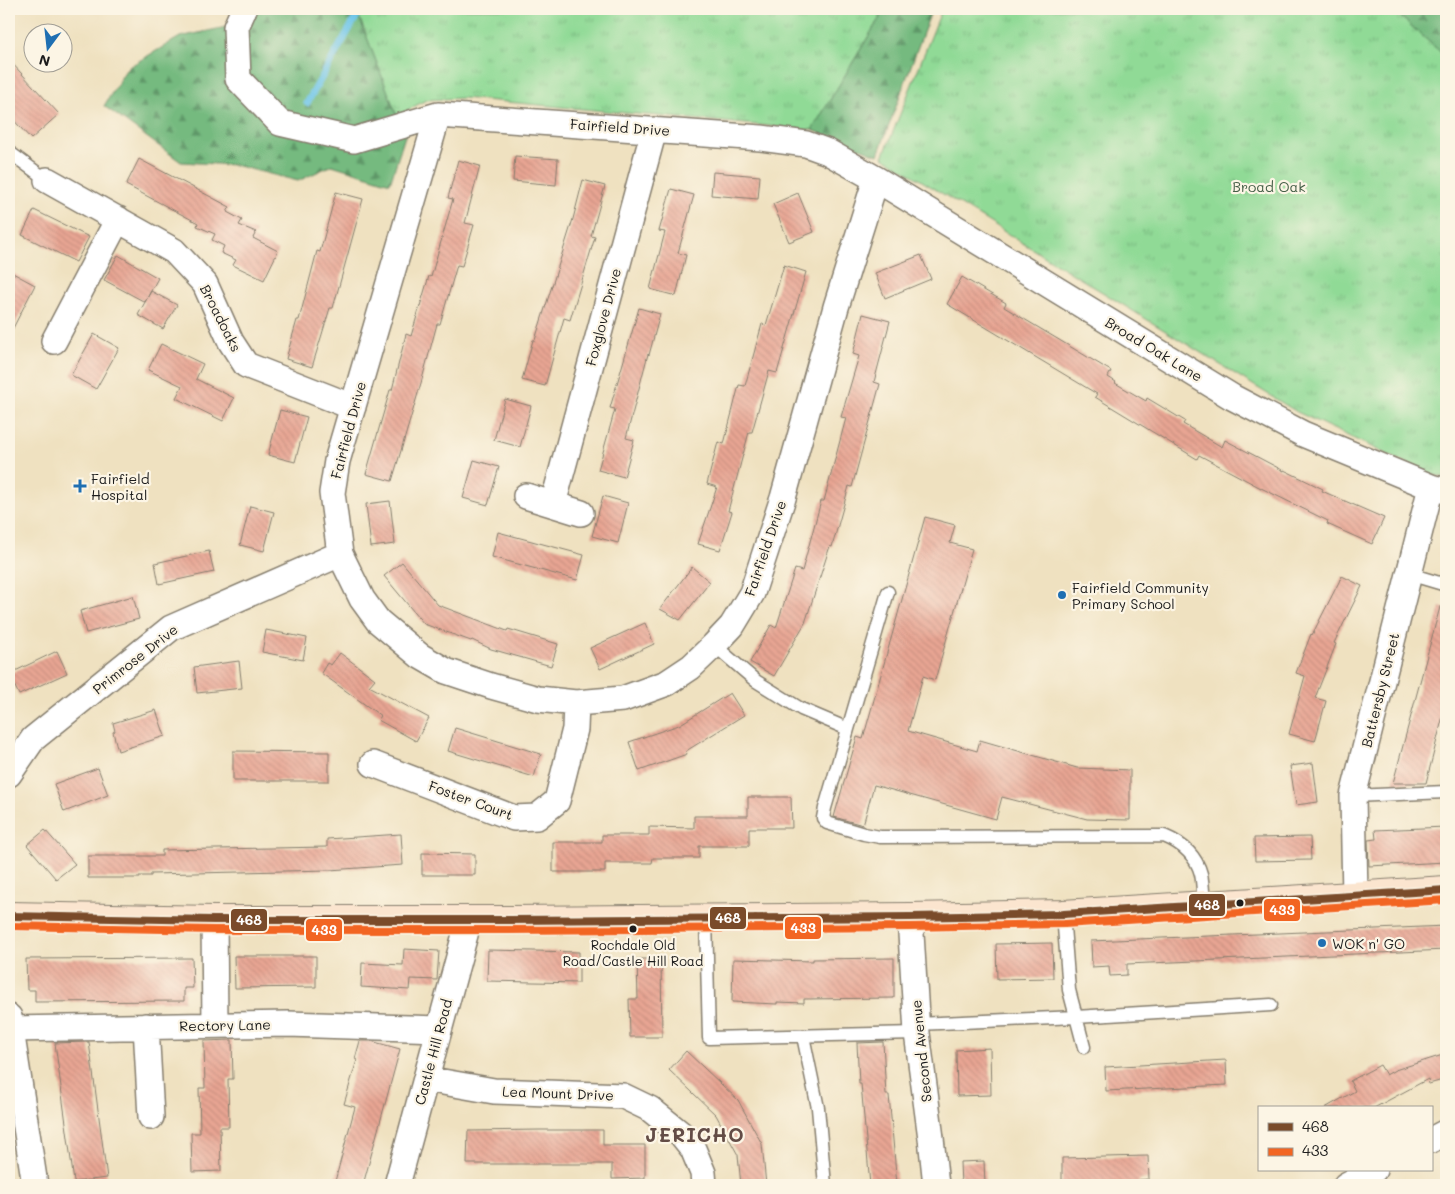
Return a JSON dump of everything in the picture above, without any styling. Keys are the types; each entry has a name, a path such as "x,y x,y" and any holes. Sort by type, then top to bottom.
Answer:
{"main road":[{"path":"9,916 214,920 509,920 1063,914 1446,890"}],"street":[{"path":"244,9 236,28 238,79 280,123 354,140 438,114"},
{"name":"Fairfield Drive","path":"438,114 654,130 761,138 806,144 828,152 876,179 836,307 782,498 752,593 732,626 691,668 667,683 623,699 576,703 538,699 446,671 420,656 378,621 362,599 340,554 332,493 337,461 438,114"},
{"name":"Foxglove Drive","path":"553,504 654,130"},
{"name":"Broad Oak Lane","path":"876,179 1232,397 1303,434 1438,489"},
{"name":"Broadoaks","path":"47,180 174,251 205,284 231,342 246,364 353,407"},
{"path":"54,341 118,219"},
{"name":"Battersby Street","path":"1355,896 1353,796 1409,574 1438,489"},
{"path":"526,496 581,513"},
{"name":"Primrose Drive","path":"9,774 34,739 171,628 340,554"},
{"name":"Foster Court","path":"373,764 514,818 537,817 558,801 575,729 576,703"},
{"name":"Second Avenue","path":"910,916 917,1029 932,1138 936,1185"},
{"path":"214,920 215,1024"},
{"name":"Castle Hill Road","path":"397,1185 469,920"},
{"name":"Rectory Lane","path":"35,1185 9,1025 288,1024 439,1029"},
{"path":"146,1026 159,1082 152,1117"},
{"name":"Lea Mount Drive","path":"426,1079 494,1091 623,1096 650,1108 681,1134 693,1149 703,1173 704,1185"},
{"path":"1432,1139 1446,1132"},
{"path":"1346,1185 1370,1172"}],"lane":[{"path":"9,152 47,180"},
{"path":"1409,574 1446,585"},
{"path":"888,592 825,808 823,818 827,823 880,837 1164,836 1176,841 1192,854 1201,874 1204,905"},
{"path":"714,645 756,681 801,709 848,729"},
{"path":"1353,796 1446,792"},
{"path":"1063,914 1069,990 1084,1047"},
{"path":"706,918 709,1038 803,1036 1271,1005"},
{"path":"803,1036 818,1108 825,1185"}],"green space":[{"path":"254,9 361,9 358,14 397,116 352,133 285,118 248,76 243,30"},
{"path":"374,9 885,9 812,130 463,98 426,100 397,116 358,14"},
{"path":"885,9 932,9 878,155 812,130"},
{"name":"Broad Oak","path":"942,9 1383,9 1399,15 1446,57 1446,478 1427,473 1297,412 883,157"},
{"path":"1383,9 1446,9 1446,57 1399,15"},
{"path":"231,26 231,82 278,128 406,133 390,183 332,165 298,181 234,165 181,162 104,106 127,68 180,37"}],"building":[{"path":"9,60 59,114 31,139 9,115"},
{"path":"515,156 558,159 556,185 513,181"},
{"path":"139,159 230,207 227,212 242,220 239,225 256,232 253,238 278,251 264,280 233,265 236,260 221,253 224,246 212,240 215,234 197,226 198,223 126,185"},
{"path":"458,160 480,166 465,223 474,225 462,266 457,265 440,324 437,324 392,481 366,474 390,390 392,390 406,334 411,336 429,276 431,277 453,199 448,198"},
{"path":"713,172 760,176 758,199 711,195"},
{"path":"583,180 605,186 591,236 595,237 570,320 564,318 545,386 522,380 533,340 535,340 573,219"},
{"path":"671,189 694,195 678,253 686,255 676,296 650,289 665,232 659,231"},
{"path":"336,192 363,199 333,308 330,308 312,367 286,359 297,320 299,320 317,251 320,252"},
{"path":"798,193 814,232 789,242 773,204"},
{"path":"34,210 89,237 76,262 22,235"},
{"path":"118,255 158,278 145,302 104,280"},
{"path":"921,255 931,279 885,298 875,273"},
{"path":"784,265 806,272 777,373 769,371 752,432 749,432 728,511 732,512 720,550 698,544 717,487 707,484 718,442 724,444 739,385 745,386 762,324 766,325"},
{"path":"9,271 35,285 9,336"},
{"path":"962,277 1006,303 1004,307 1111,371 1108,377 1115,383 1146,401 1147,398 1185,421 1183,424 1222,447 1225,440 1323,489 1322,491 1384,518 1372,544 1327,524 1328,521 1199,455 1197,459 1095,397 1097,394 947,304"},
{"path":"151,291 177,305 163,329 138,315"},
{"path":"639,308 660,314 626,438 634,440 624,477 598,470 615,409 610,408"},
{"path":"863,314 890,321 874,382 880,384 852,487 849,486 832,547 830,546 805,623 774,676 750,662 771,625 776,628 795,569 802,571 821,501 824,501 846,418 841,417 859,356 853,354"},
{"path":"94,334 119,348 96,389 71,375"},
{"path":"161,344 203,364 196,379 234,398 223,421 176,398 182,386 148,370"},
{"path":"505,399 531,406 520,447 494,440"},
{"path":"280,410 307,417 295,462 268,455"},
{"path":"474,460 499,467 488,505 463,498"},
{"path":"603,496 628,503 618,543 592,536"},
{"path":"390,501 395,544 371,547 366,504"},
{"path":"250,506 274,512 264,551 240,545"},
{"path":"925,517 955,525 950,543 972,549 935,680 923,676 908,731 977,751 980,740 1077,768 1130,770 1130,820 1087,819 1002,797 996,819 874,785 863,825 834,817 857,737 863,739"},
{"path":"498,532 584,555 577,580 492,557"},
{"path":"209,551 214,572 159,584 155,563"},
{"path":"402,562 438,605 507,631 508,629 558,644 551,666 491,649 472,640 424,624 384,576"},
{"path":"692,567 710,582 680,620 660,609"},
{"path":"1342,576 1362,586 1334,643 1336,644 1315,698 1326,701 1315,741 1289,734 1305,676 1296,673 1311,634"},
{"path":"133,596 139,619 86,633 80,611"},
{"path":"1440,607 1446,608 1446,704 1426,783 1393,783"},
{"path":"645,623 654,644 600,669 590,648"},
{"path":"266,630 307,638 303,660 262,652"},
{"path":"57,651 67,673 19,695 9,674"},
{"path":"340,653 375,679 369,686 429,718 416,741 378,720 381,716 321,673 327,663 331,665"},
{"path":"239,661 242,688 197,693 194,667"},
{"path":"730,693 744,715 686,751 687,754 639,771 629,742 679,725"},
{"path":"156,710 165,736 118,751 113,732 115,731 113,723"},
{"path":"455,728 541,754 534,777 448,751"},
{"path":"233,751 329,752 329,781 233,781"},
{"path":"1313,763 1318,802 1296,805 1290,766"},
{"path":"98,768 108,795 64,812 54,784"},
{"path":"748,797 791,797 792,828 749,828 749,846 699,846 699,858 653,858 652,863 605,863 605,872 553,872 553,842 602,842 602,835 649,835 649,827 694,828 694,816 748,816"},
{"path":"1446,827 1446,862 1369,866 1368,840 1376,839 1375,830"},
{"path":"45,830 75,864 56,879 27,845"},
{"path":"401,834 403,865 329,870 151,874 151,876 140,876 140,878 88,878 88,856 162,856 162,850 327,847 327,839"},
{"path":"1310,837 1311,860 1255,861 1254,838"},
{"path":"422,853 475,854 475,875 422,875"},
{"path":"1446,926 1446,950 1127,964 1127,975 1110,976 1109,966 1092,967 1091,941"},
{"path":"1052,943 1053,978 997,979 996,944"},
{"path":"404,949 439,951 437,980 411,979 410,990 361,987 362,963 403,965"},
{"path":"488,950 579,952 579,983 487,981"},
{"path":"234,956 316,956 316,987 235,988"},
{"path":"192,958 193,988 184,988 184,1001 35,1002 35,990 27,990 26,959"},
{"path":"894,958 894,998 804,999 804,1003 777,1002 777,1004 732,1002 733,959 813,961 813,959"},
{"path":"637,959 661,959 662,1037 630,1037 629,999 638,999"},
{"path":"232,1040 233,1079 228,1079 229,1127 220,1127 221,1171 192,1172 191,1133 200,1133 199,1088 205,1088 204,1041"},
{"path":"360,1041 371,1041 400,1049 363,1185 334,1185 355,1107 344,1104 357,1060 355,1059"},
{"path":"89,1042 107,1178 74,1182 55,1043"},
{"path":"883,1042 886,1095 889,1095 897,1185 870,1185 861,1084 859,1084 857,1043"},
{"path":"990,1048 991,1095 957,1096 956,1050"},
{"path":"686,1051 738,1100 762,1144 766,1185 741,1185 738,1155 716,1115 669,1070"},
{"path":"1446,1054 1446,1079 1429,1084 1428,1079 1378,1106 1329,1106 1355,1091 1350,1081 1380,1065 1386,1075 1395,1070"},
{"path":"1226,1060 1227,1085 1106,1091 1105,1067"},
{"path":"603,1130 603,1145 645,1145 645,1178 612,1179 612,1164 467,1164 468,1131"},
{"path":"1148,1156 1149,1179 1139,1180 1139,1183 1062,1185 1062,1158"},
{"path":"984,1161 985,1185 961,1185 960,1162"}],"waterway":[{"path":"307,103 358,14"}],"transit line":[{"name":"468","path":"9,916 214,920 910,917 1063,914 1446,890"},
{"name":"433","path":"9,926 214,930 910,927 1064,924 1446,900"}],"place":[{"name":"Fairfield Hospital","path":"80,486"},
{"name":"Fairfield Community Primary School","path":"1062,595"},
{"name":"Rochdale Old Road/Castle Hill Road","path":"633,929"},
{"name":"WOK n' GO","path":"1322,943"}],"district":[{"name":"JERICHO","path":"695,1134"}]}
